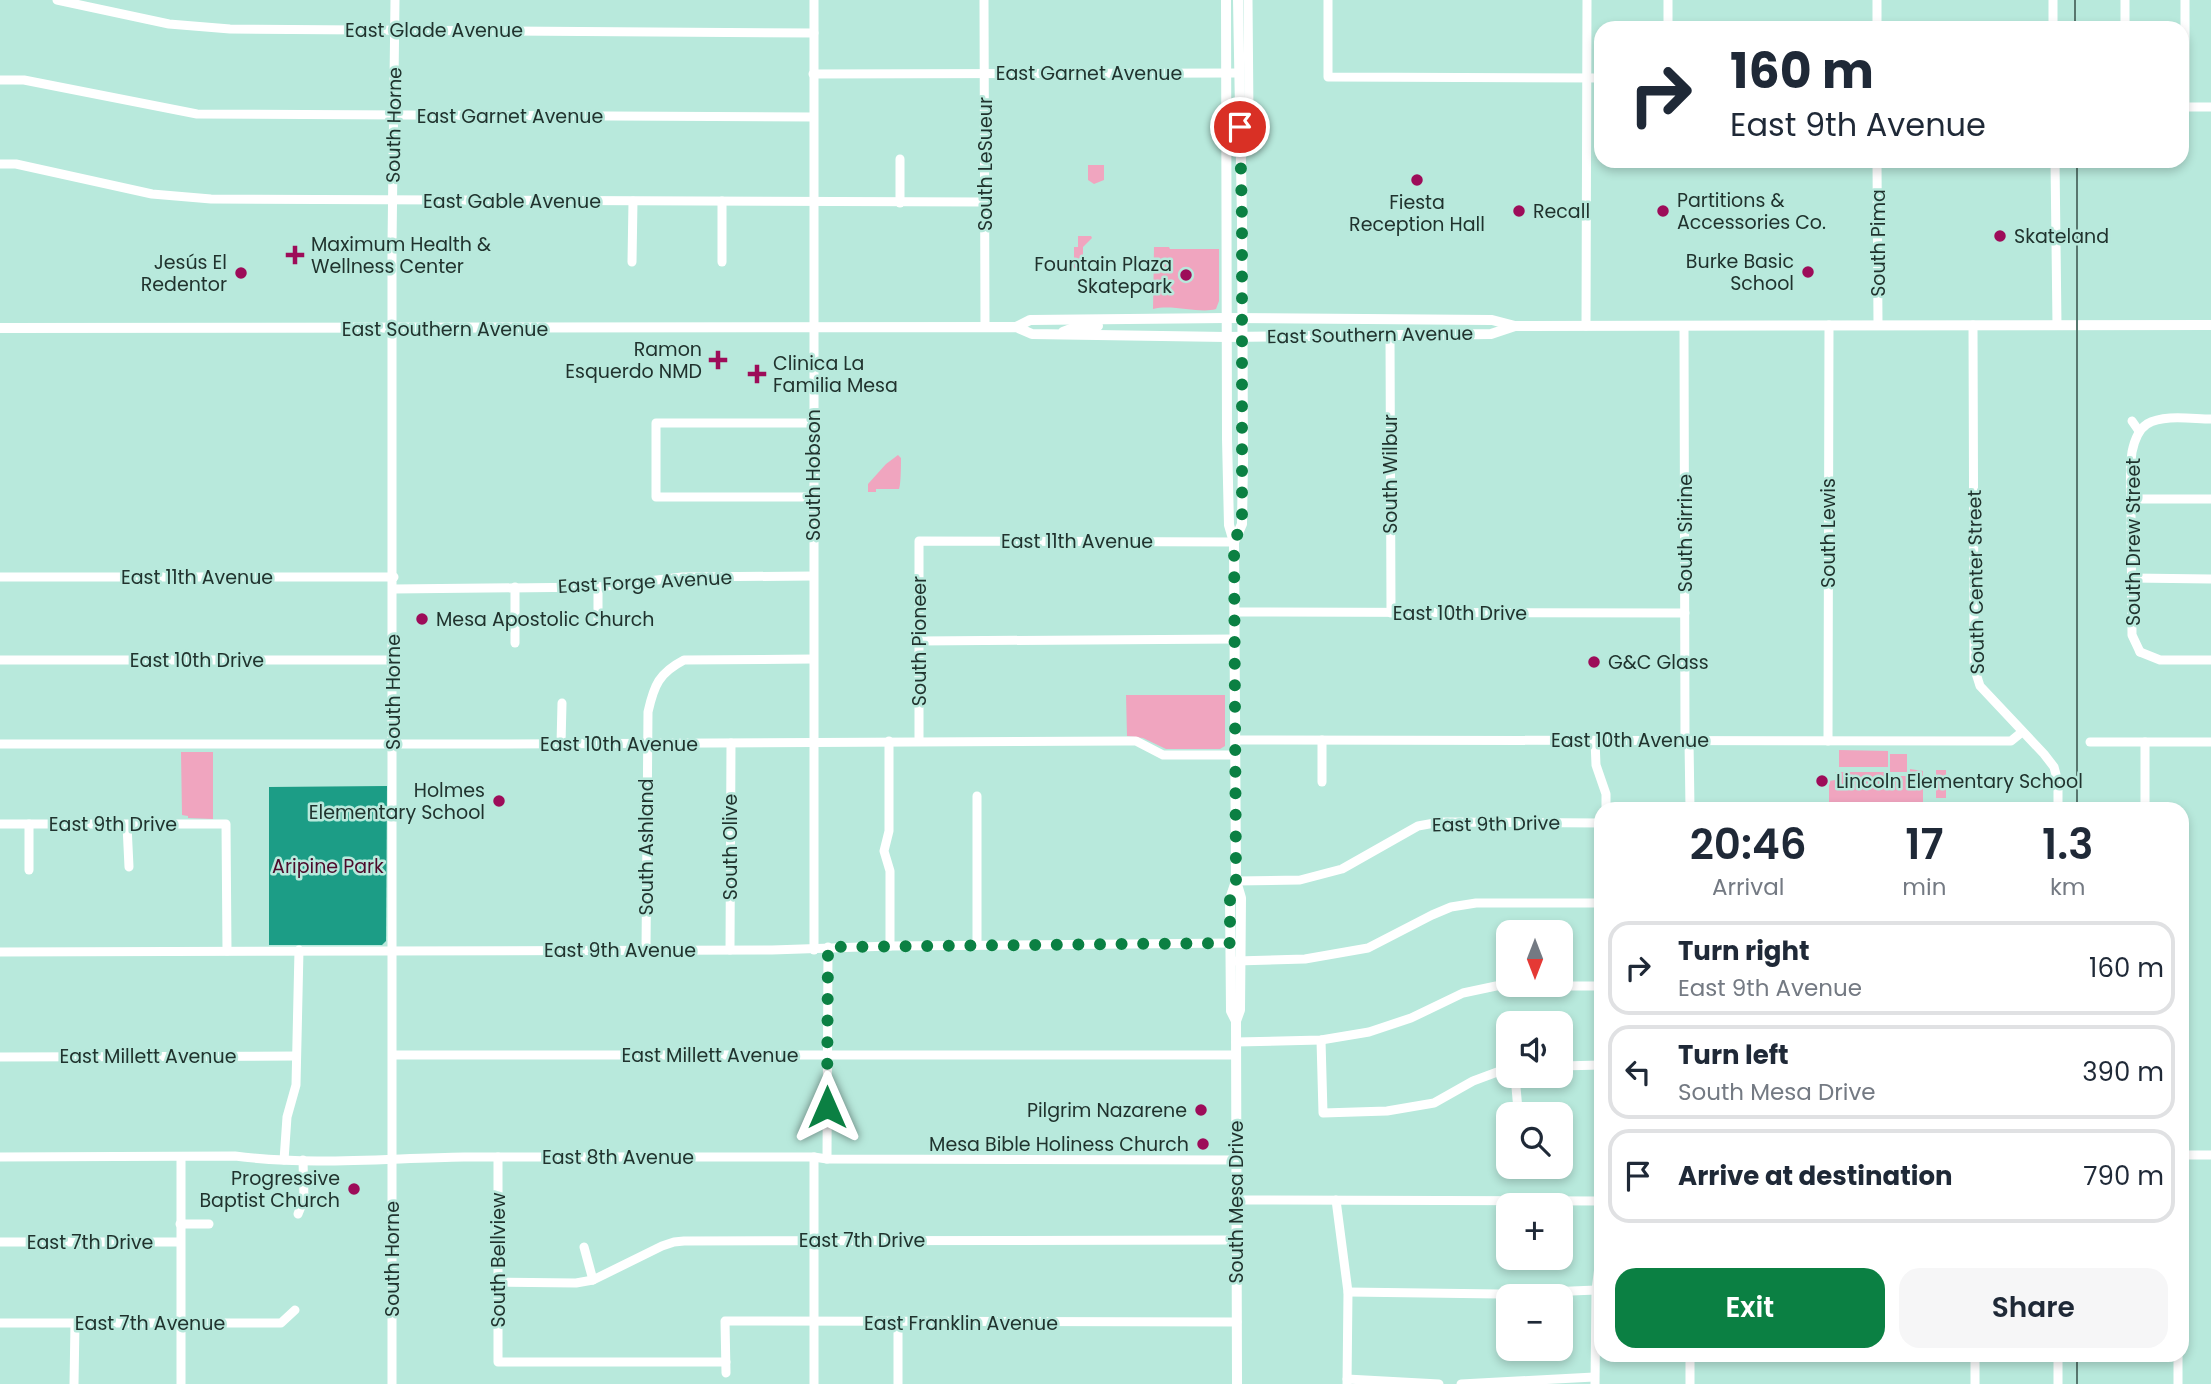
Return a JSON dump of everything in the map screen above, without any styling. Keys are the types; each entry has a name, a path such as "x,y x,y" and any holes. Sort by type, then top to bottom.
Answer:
{"main road":[{"name":"South Mesa Drive","path":"1226,0 1227,425 1229,525 1234,542 1235,612 1236,881 1230,898 1236,961 1231,1011 1236,1021 1237,1384"},
{"name":"South Mesa Drive","path":"1234,542 1242,524 1242,219 1238,0"},
{"name":"East Southern Avenue","path":"1016,327 1030,320 1226,318 1492,320 1515,326 2211,325"},
{"path":"1057,335 1076,327 1119,324 1127,319"},
{"path":"1390,335 1395,328 1401,326 1446,324 1455,319"},
{"name":"East Southern Avenue","path":"0,328 1016,327 1032,334 1242,337 1491,334 1515,326"},
{"path":"1227,425 1232,437 1237,477 1242,488"}],"street":[{"name":"East Glade Avenue","path":"57,0 169,24 230,29 814,33"},
{"name":"South Horne","path":"392,1384 395,0"},
{"name":"South Hobson","path":"814,0 814,950"},
{"name":"South LeSueur","path":"984,0 985,327"},
{"path":"1248,0 1249,115"},
{"path":"1328,0 1328,77 1594,78"},
{"path":"1586,326 1587,0"},
{"path":"1668,0 1668,21"},
{"path":"1877,0 1877,21"},
{"path":"2053,0 2053,21"},
{"path":"2125,0 2125,21"},
{"path":"2185,0 2185,21"},
{"name":"East Garnet Avenue","path":"813,74 1239,73"},
{"name":"East Garnet Avenue","path":"0,80 24,80 197,114 813,117"},
{"path":"2189,107 2211,107"},
{"path":"900,159 900,202"},
{"name":"East Gable Avenue","path":"0,164 16,164 152,194 211,199 985,202"},
{"name":"South Pima","path":"1877,168 1878,324"},
{"path":"2055,168 2057,325"},
{"path":"632,262 633,201"},
{"path":"722,201 722,262"},
{"name":"South Lewis","path":"1828,741 1829,325"},
{"name":"South Center Street","path":"1973,325 1974,667 1980,686 2054,767 2058,782 2058,802"},
{"name":"South Sirrine","path":"1684,326 1685,613 1690,802"},
{"name":"South Wilbur","path":"1390,335 1391,613"},
{"path":"2132,421 2140,431 2147,424 2164,419 2211,419"},
{"path":"813,423 656,423 656,497 813,497"},
{"name":"South Drew Street","path":"2140,431 2132,454 2131,499 2132,635 2137,656 2160,660 2211,660"},
{"path":"2131,499 2211,499"},
{"name":"East 11th Avenue","path":"919,541 1234,542"},
{"name":"South Pioneer","path":"919,541 919,741"},
{"name":"East Forge Avenue","path":"394,589 598,587 694,577 813,576"},
{"name":"East 11th Avenue","path":"0,577 394,577"},
{"path":"2132,578 2211,579"},
{"path":"515,587 515,643"},
{"path":"598,587 598,623"},
{"name":"East 10th Drive","path":"1235,612 1685,613"},
{"path":"919,641 1235,639"},
{"path":"647,744 648,712 652,693 659,678 670,667 684,660 813,659"},
{"name":"East 10th Drive","path":"0,660 393,660"},
{"path":"561,744 562,703"},
{"name":"East 10th Avenue","path":"1235,740 2011,741 2022,732"},
{"path":"1322,740 1322,782"},
{"path":"1595,740 1596,765 1606,802"},
{"path":"889,741 889,831 884,850 890,871 890,946"},
{"name":"East 10th Avenue","path":"0,744 1136,741 1163,755 1235,755"},
{"path":"2090,742 2211,742"},
{"path":"2145,742 2145,802"},
{"name":"South Olive","path":"730,950 731,743"},
{"name":"South Ashland","path":"646,950 647,744"},
{"path":"977,796 977,945"},
{"name":"East 9th Drive","path":"1236,881 1300,880 1342,869 1418,826 1440,822 1594,823"},
{"name":"East 9th Drive","path":"0,824 226,824 227,951"},
{"path":"29,824 29,870"},
{"path":"127,825 128,867"},
{"path":"1402,825 1404,835"},
{"path":"1236,961 1305,959 1368,948 1451,907 1476,903 1594,903"},
{"name":"East 9th Avenue","path":"0,951 814,950 828,947 1235,943"},
{"path":"827,1159 828,947"},
{"path":"284,1160 287,1117 296,1086 299,950"},
{"path":"1236,1042 1321,1040 1369,1032 1411,1017 1463,993 1496,986 1594,986"},
{"path":"1321,1040 1323,1113 1387,1111 1434,1103 1473,1081 1496,1072"},
{"name":"East Millett Avenue","path":"393,1055 1236,1055"},
{"name":"East Millett Avenue","path":"0,1057 296,1056"},
{"path":"1573,1066 1594,1065"},
{"path":"1434,1103 1439,1114"},
{"path":"2189,1155 2211,1155"},
{"name":"East 8th Avenue","path":"0,1157 236,1156 284,1160 814,1157 1236,1160"},
{"path":"181,1157 181,1384"},
{"name":"South Bellview","path":"498,1157 498,1362 641,1362"},
{"path":"814,1157 814,1384"},
{"path":"298,1214 304,1199 303,1160"},
{"path":"1236,1200 1594,1201"},
{"path":"1336,1200 1348,1292 1347,1382 1439,1384"},
{"path":"180,1224 209,1224"},
{"name":"East 7th Drive","path":"497,1282 576,1283 593,1280 674,1242 1236,1240"},
{"name":"East 7th Drive","path":"0,1241 180,1242"},
{"path":"584,1247 593,1280"},
{"path":"1348,1292 1500,1294 1594,1290"},
{"name":"East 7th Avenue","path":"0,1323 281,1323 295,1310"},
{"name":"East Franklin Avenue","path":"726,1373 725,1321 1237,1322"},
{"path":"74,1384 75,1323"},
{"path":"898,1323 898,1384"},
{"path":"640,1350 641,1362 726,1362"},
{"path":"1461,1384 1594,1381 1594,1362"},
{"path":"1690,1362 1690,1384"},
{"path":"1975,1362 1975,1384"},
{"path":"2058,1362 2058,1384"},
{"path":"2178,1362 2178,1384"}],"shaded area":[{"path":"1088,165 1104,165 1104,180 1094,184 1088,180"},
{"path":"1078,236 1092,238 1083,247 1083,268 1074,268 1074,247 1078,247"},
{"name":"Fountain Plaza Skatepark","path":"1154,247 1219,249 1219,301 1216,309 1153,309"},
{"path":"898,455 901,458 899,489 876,489 876,492 868,492 868,484"},
{"path":"1126,695 1225,695 1225,746 1220,749 1166,749 1143,738 1127,736"},
{"path":"1839,750 1888,751 1888,767 1839,767"},
{"path":"181,752 213,752 213,819 188,818 182,815"},
{"path":"1890,754 1907,754 1907,772 1890,772"},
{"path":"1910,769 1923,771 1923,802 1829,802 1829,781 1835,780 1835,772 1886,772 1886,776 1910,776"},
{"path":"1936,770 1946,770 1946,798 1936,798"},
{"name":"Aripine Park","path":"387,786 386,941 382,945 269,945 269,787"}],"railway":[{"path":"2075,0 2075,21"},
{"path":"2077,168 2077,802"},
{"path":"2077,1362 2077,1384"}],"place":[{"name":"Fiesta Reception Hall","path":"1417,180"},
{"name":"Recall","path":"1519,211"},
{"name":"Partitions & Accessories Co.","path":"1663,211"},
{"name":"Skateland","path":"2000,236"},
{"name":"Maximum Health & Wellness Center","path":"295,255"},
{"name":"Burke Basic School","path":"1808,272"},
{"name":"Jesús El Redentor","path":"241,273"},
{"name":"Fountain Plaza Skatepark","path":"1186,275"},
{"name":"Ramon Esquerdo NMD","path":"718,360"},
{"name":"Clinica La Familia Mesa","path":"757,374"},
{"name":"Mesa Apostolic Church","path":"422,619"},
{"name":"G&C Glass","path":"1594,662"},
{"name":"Lincoln Elementary School","path":"1822,781"},
{"name":"Holmes Elementary School","path":"499,801"},
{"name":"Pilgrim Nazarene","path":"1201,1110"},
{"name":"Mesa Bible Holiness Church","path":"1203,1144"},
{"name":"Progressive Baptist Church","path":"354,1189"}],"route":[{"path":"827,1107 828,947 1230,943 1230,898 1236,881 1234,542 1242,524 1243,459 1240,127"}]}
